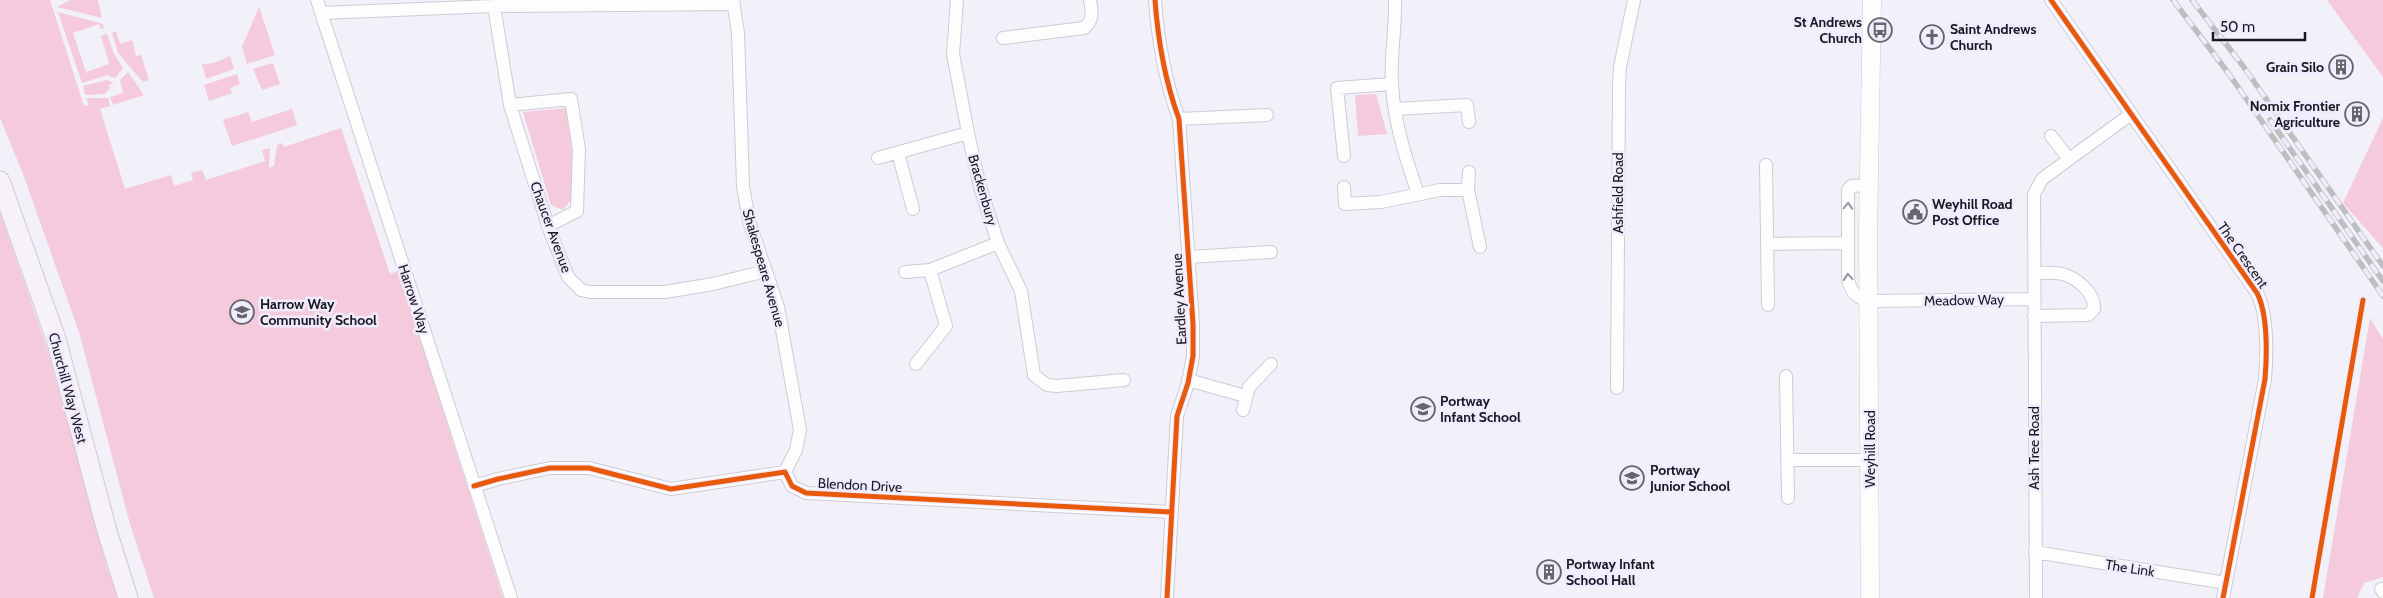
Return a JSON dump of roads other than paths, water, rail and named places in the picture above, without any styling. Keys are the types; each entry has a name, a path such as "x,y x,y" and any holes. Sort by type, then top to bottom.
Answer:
{"main road":[{"name":"Weyhill Road","path":"1870,598 1868,185 1872,0"},
{"name":"Churchill Way West","path":"0,180 56,339 107,531 128,598"}],"street":[{"name":"Harrow Way","path":"317,0 511,598"},
{"name":"Brackenbury","path":"957,0 953,54 968,132 980,187 998,243 1021,291 1034,375 1047,385 1057,386 1124,380"},
{"path":"1003,38 1084,28 1091,23 1090,0"},
{"name":"Eardley Avenue","path":"1155,0 1168,88 1179,119 1189,257 1193,356 1177,416 1167,598"},
{"path":"1395,0 1396,25 1392,84 1395,109 1405,153 1418,194"},
{"name":"Ashfield Road","path":"1617,388 1619,85 1620,67 1634,0"},
{"name":"The Crescent","path":"2051,0 2257,293 2262,304 2266,352 2265,379 2223,598"},
{"path":"322,13 494,6 734,2"},
{"name":"Shakespeare Avenue","path":"734,2 738,33 743,186 749,221 778,307 800,430 796,450 785,472"},
{"name":"Chaucer Avenue","path":"494,6 510,105 548,226 568,277 580,290 665,292 713,284 766,271"},
{"path":"1344,156 1337,88 1392,84"},
{"path":"510,105 571,99 579,149 577,211 548,226"},
{"path":"1395,109 1473,103 1469,122"},
{"path":"1179,119 1267,114"},
{"path":"2034,299 2036,188 2042,179 2131,114"},
{"path":"878,158 968,132"},
{"path":"2051,136 2068,159"},
{"path":"898,153 913,209"},
{"path":"1766,165 1768,304"},
{"path":"1469,172 1468,190 1480,247"},
{"path":"1868,185 1851,186 1848,190 1847,243 1848,284 1855,295 1868,301"},
{"path":"1344,187 1345,209 1440,190 1468,190"},
{"path":"905,272 930,270 998,243"},
{"path":"1767,244 1847,243"},
{"name":"Eardley Avenue","path":"1189,257 1271,252"},
{"path":"916,364 946,326 930,270"},
{"path":"2034,273 2065,275 2091,294 2095,306 2088,315 2034,316"},
{"name":"Meadow Way","path":"1868,301 2034,299"},
{"name":"Ash Tree Road","path":"2034,299 2036,598"},
{"path":"1243,410 1245,396 1249,387 1271,364"},
{"path":"1786,376 1788,498"},
{"path":"1188,380 1245,396"},
{"path":"1788,460 1870,460"},
{"path":"474,486 550,468 589,468 670,489 785,472"},
{"name":"Blendon Drive","path":"785,472 792,486 806,494 1171,512"},
{"name":"The Link","path":"2035,552 2226,583"}],"railway":[{"path":"2173,0 2229,74 2383,296"},
{"path":"2192,0 2243,66 2383,266"},
{"path":"2270,120 2383,281"}],"place":[{"name":"St Andrews Church","path":"1880,30"},
{"name":"Saint Andrews Church","path":"1932,37"},
{"name":"Grain Silo","path":"2341,67"},
{"name":"Nomix Frontier Agriculture","path":"2357,114"},
{"name":"Weyhill Road Post Office","path":"1915,212"},
{"name":"Harrow Way Community School","path":"242,312"},
{"name":"Portway Infant School","path":"1423,409"},
{"name":"Portway Junior School","path":"1632,478"},
{"name":"Portway Infant School Hall","path":"1549,572"}]}
